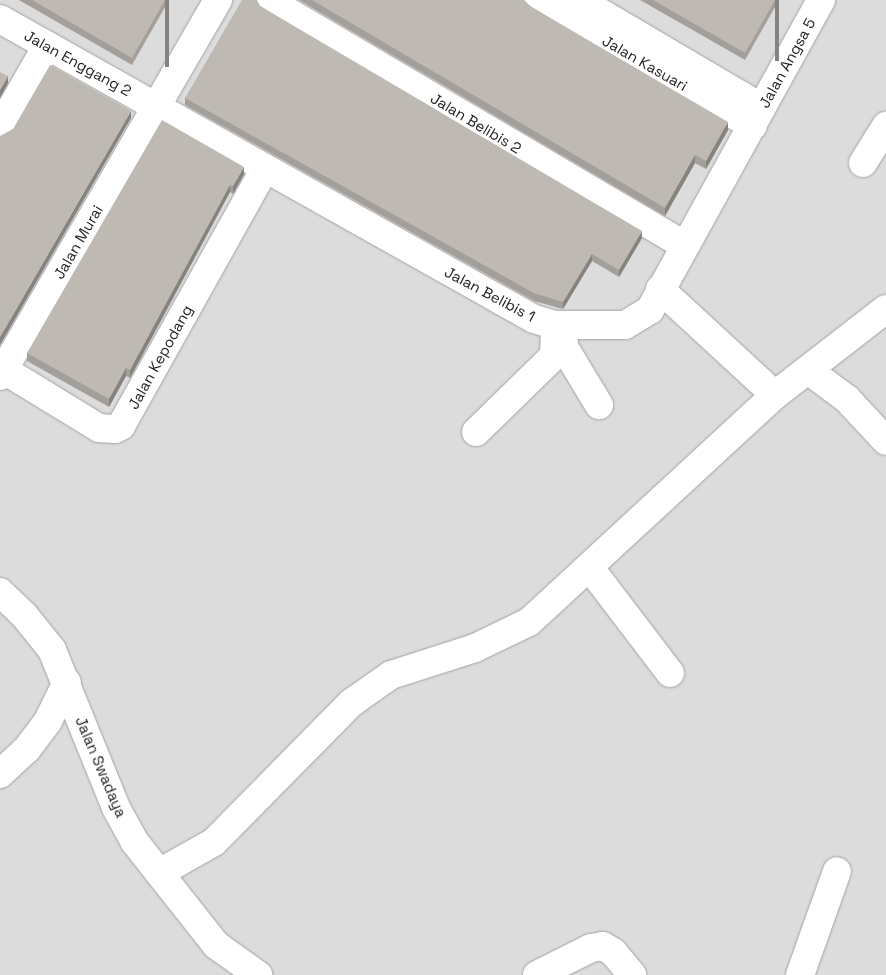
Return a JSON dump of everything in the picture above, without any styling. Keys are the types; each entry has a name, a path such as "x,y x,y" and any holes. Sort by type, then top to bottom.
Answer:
{"street":[{"name":"Jalan Murai","path":"2,373 218,0"},
{"name":"Jalan Belibis 2","path":"268,0 684,245"},
{"name":"Jalan Kasuari","path":"538,0 757,117"},
{"name":"Jalan Kasuari","path":"579,0 757,117"},
{"name":"Jalan Angsa 5","path":"757,117 821,0"},
{"name":"Jalan Enggang 2","path":"0,19 157,107"},
{"path":"0,128 47,46"},
{"name":"Jalan Belibis 1","path":"157,107 264,170 534,319 559,325 634,322 650,310 684,245 757,117"},
{"path":"864,163 886,126"},
{"name":"Jalan Kepodang","path":"2,373 99,428 115,429 121,426 264,170"},
{"path":"660,290 775,395"},
{"path":"159,873 214,842 351,703 391,675 475,648 529,622 590,568 775,395 886,309"},
{"path":"559,325 564,347 599,405"},
{"path":"476,432 554,356 559,325"},
{"path":"808,370 847,399 886,441"},
{"path":"590,568 670,673"},
{"name":"Jalan Swadaya","path":"0,592 24,615 52,650 116,808 134,841 216,945 258,975"},
{"path":"0,774 27,749 48,720 66,682"},
{"path":"800,975 837,870"},
{"path":"537,975 591,948 603,946 613,952 632,975"}],"shaded area":[{"path":"0,0 886,0 886,975 0,975"}],"building":[{"path":"32,0 165,0 132,58"},
{"path":"242,0 257,0 260,6 642,231 619,270 592,254 563,302 534,293 185,98"},
{"path":"312,0 524,0 530,6 728,122 706,161 695,155 665,208"},
{"path":"653,0 775,0 745,53"},
{"path":"50,65 131,111 0,337 0,136 13,129"},
{"path":"0,72 8,76 0,90"},
{"path":"162,120 244,167 233,186 230,185 130,370 126,368 109,399 27,353"}]}
